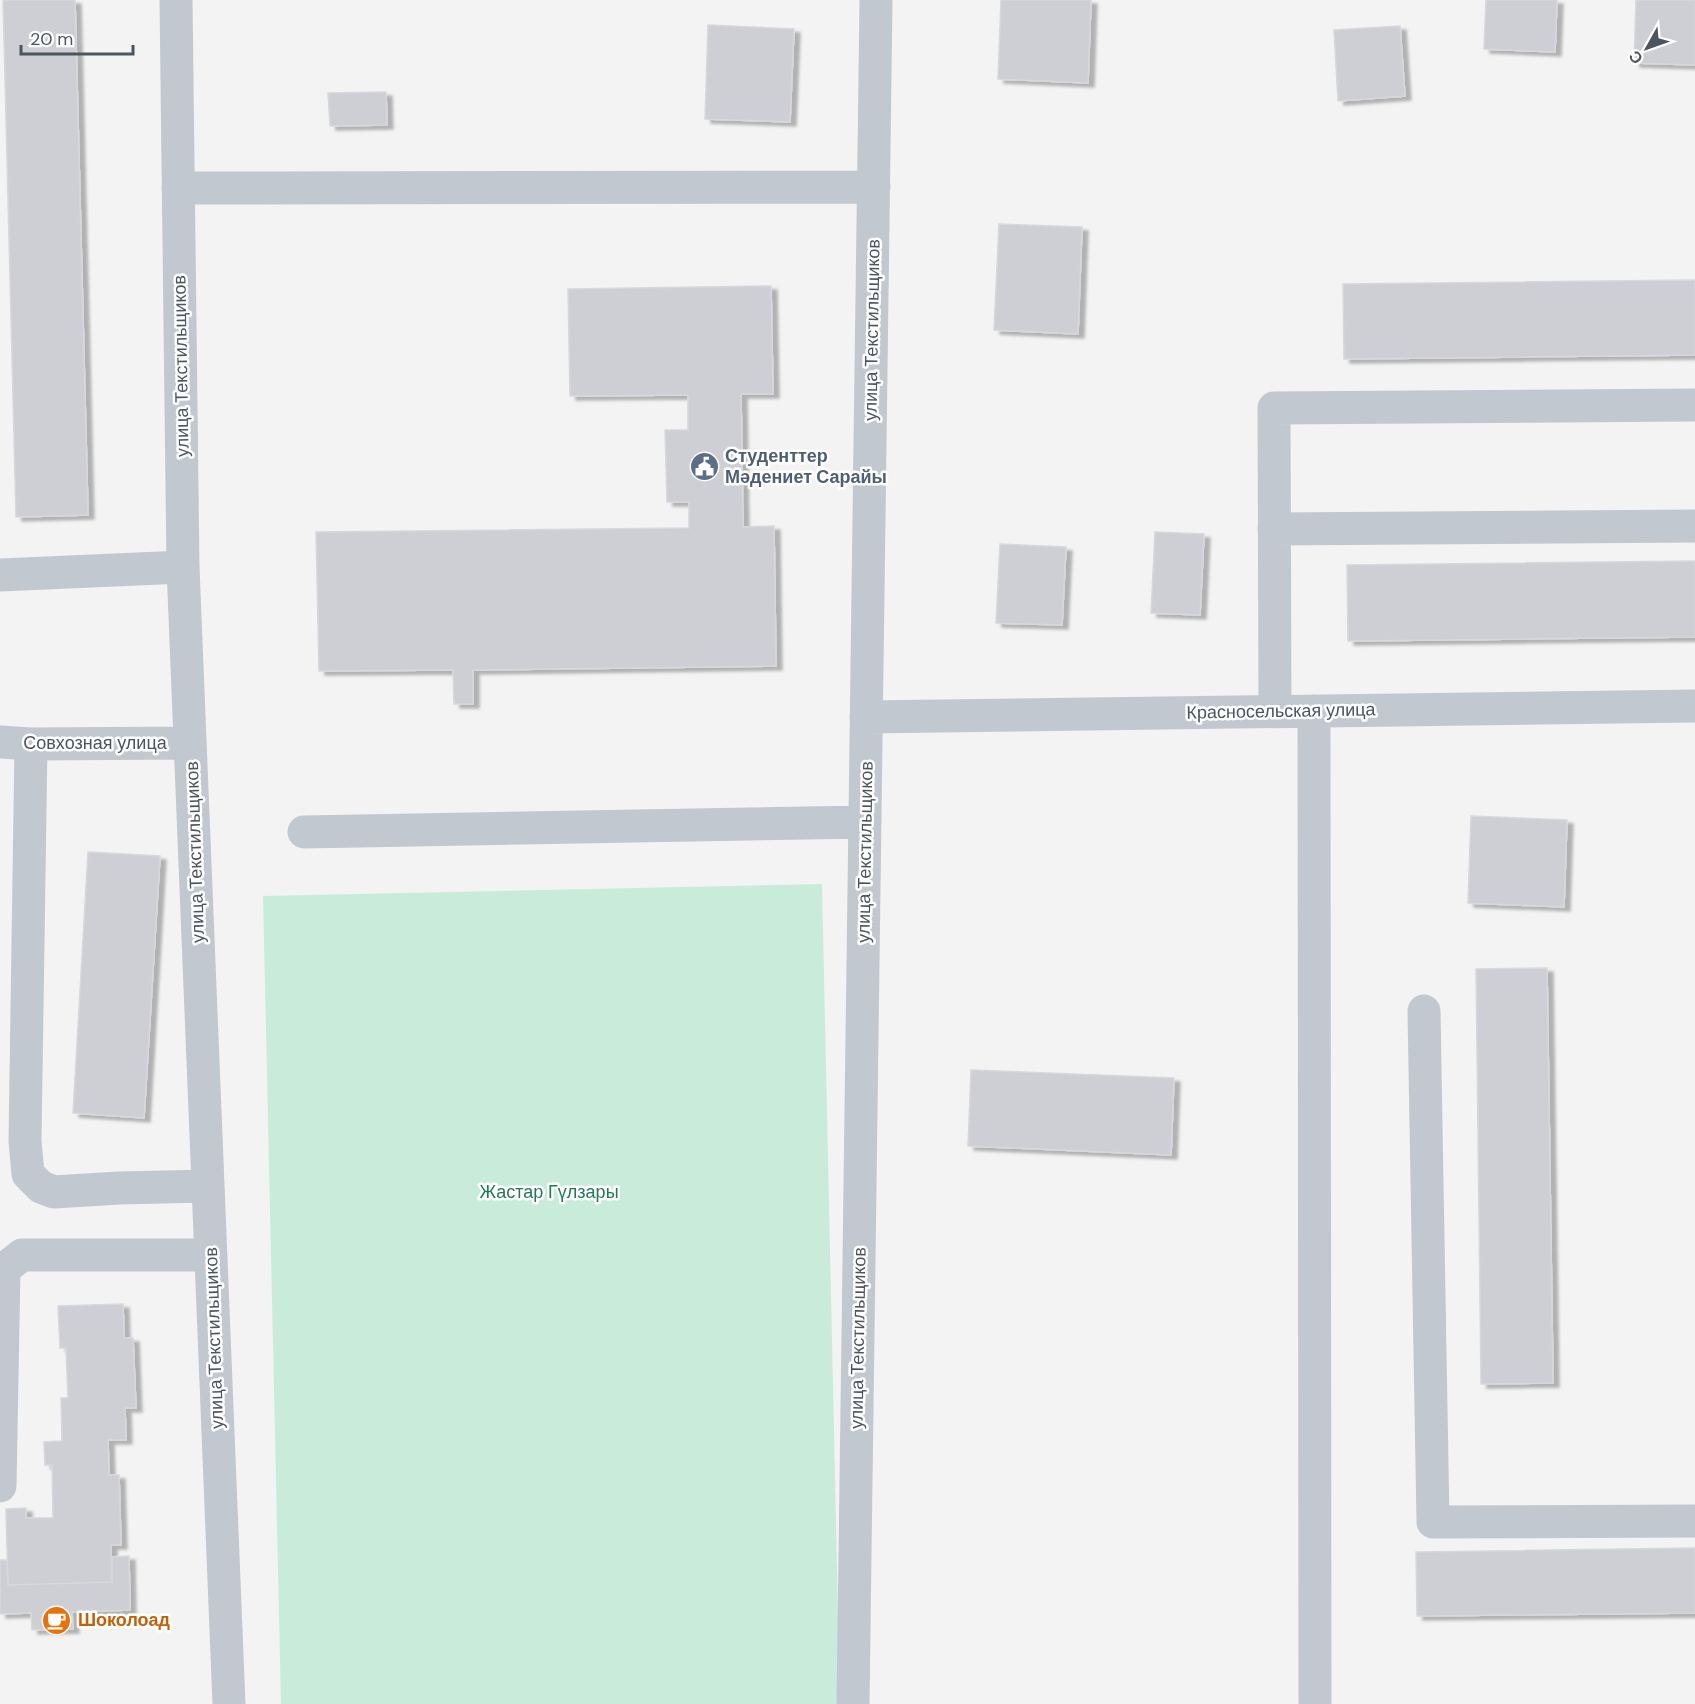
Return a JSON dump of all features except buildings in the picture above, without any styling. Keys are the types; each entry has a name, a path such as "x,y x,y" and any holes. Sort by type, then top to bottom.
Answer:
{"street":[{"name":"улица Текстильщиков","path":"176,0 183,567 229,1704"},
{"name":"улица Текстильщиков","path":"854,1704 876,0"},
{"path":"178,188 874,187"},
{"path":"1275,711 1274,408 1695,405"},
{"path":"1275,529 1695,526"},
{"path":"0,575 183,567"},
{"name":"Красносельская улица","path":"866,717 1695,706"},
{"path":"1314,711 1315,1704"},
{"path":"15,743 28,1174 41,1187 54,1192 208,1186"},
{"name":"Совхозная улица","path":"15,743 190,743"},
{"path":"304,832 865,822"},
{"path":"1425,1011 1433,1522 1695,1521"},
{"path":"0,1486 4,1269 22,1255 211,1255"}],"green space":[{"name":"Жастар Гүлзары","path":"822,884 840,1704 281,1704 263,896"}],"place":[{"name":"Студенттер Мәдениет Сарайы","path":"704,466"},
{"name":"Шоколоад","path":"57,1620"}]}
